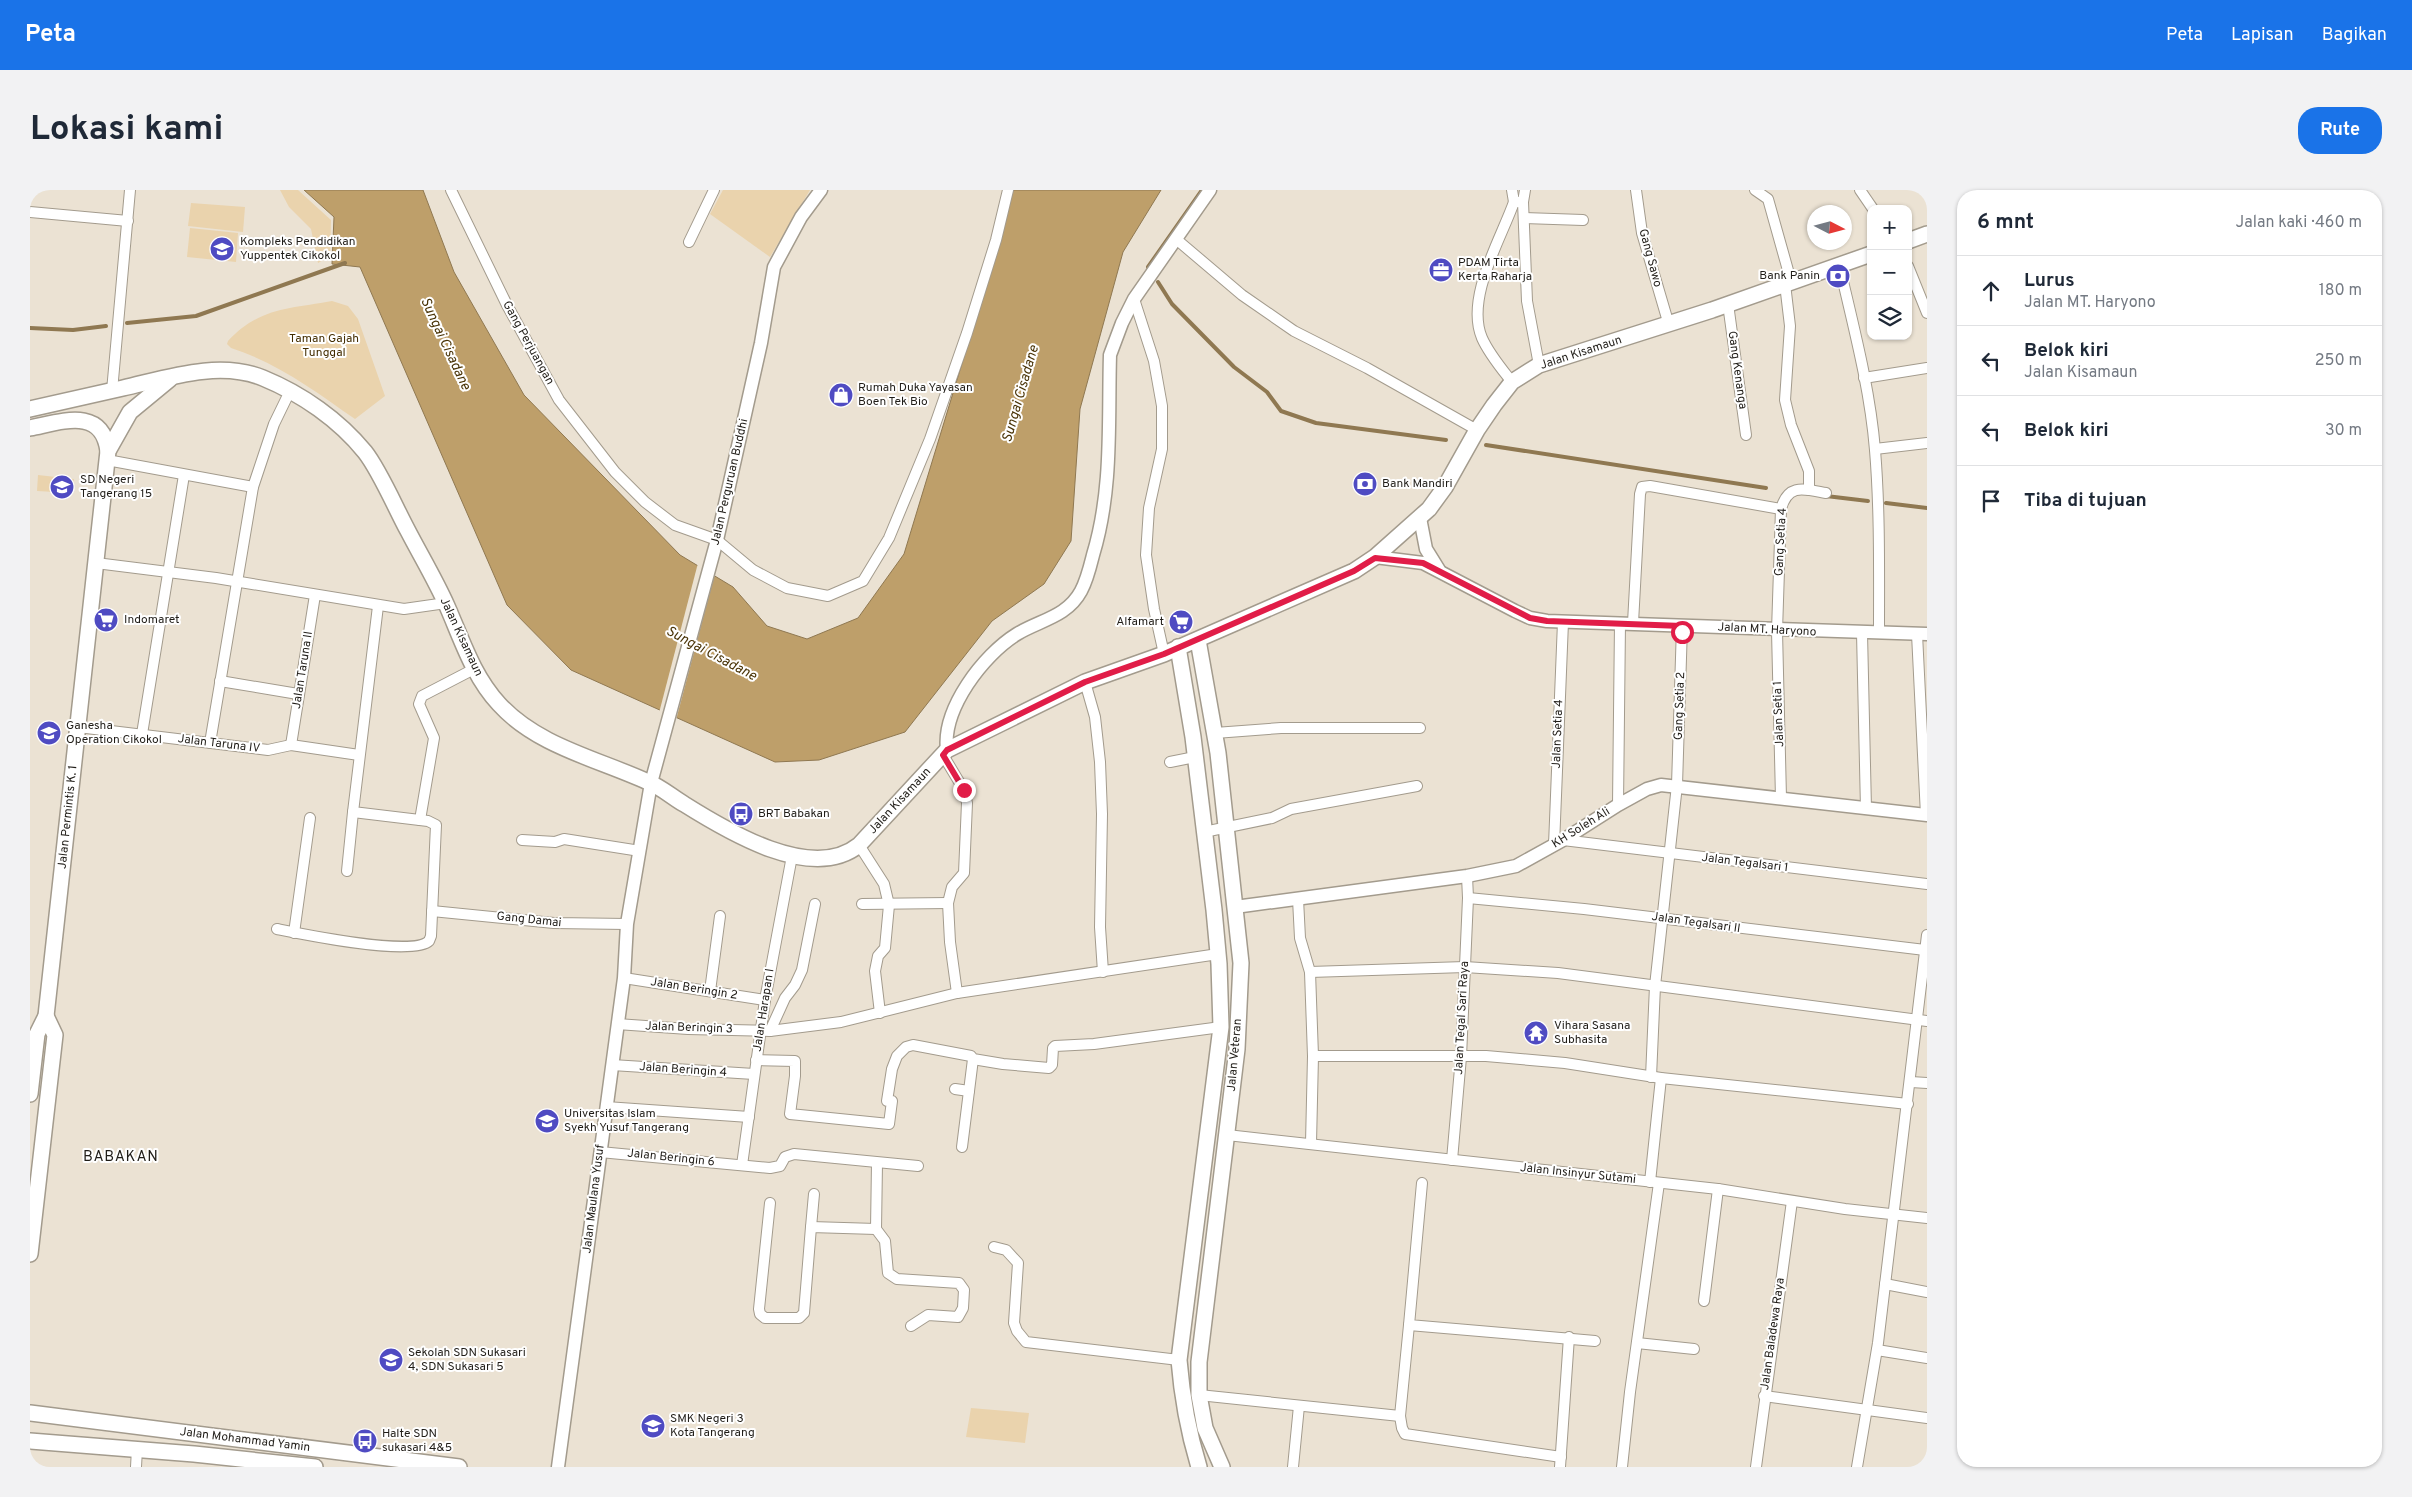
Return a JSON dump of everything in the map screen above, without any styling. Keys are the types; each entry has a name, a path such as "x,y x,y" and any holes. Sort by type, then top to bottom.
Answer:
{"main road":[{"path":"1912,240 1927,234"},
{"name":"Jalan Kisamaun","path":"30,409 174,376 205,371 231,371 260,377 290,391 335,420 367,454 446,603 474,669 499,705 535,734 651,783 685,805 742,836 792,856 837,857 851,852 859,845 945,752 1085,682 1198,640 1354,571 1375,558 1420,518 1445,487 1477,430 1512,382 1539,365 1669,325 1867,255"},
{"name":"Jalan Permintis K. 1","path":"30,1094 36,1034 46,1016 108,455 130,412 174,376"},
{"path":"30,428 72,420 98,426 104,433 108,455"},
{"name":"Jalan Veteran","path":"1198,640 1215,733 1241,963 1237,1049 1199,1362 1199,1395 1205,1428 1222,1467"},
{"name":"Jalan Veteran","path":"1178,648 1195,757 1218,954 1221,1027 1179,1360 1186,1418 1199,1467"},
{"name":"Jalan Permintis K. 1","path":"30,1254 55,1035 46,1016"},
{"path":"1191,1264 1210,1263"},
{"name":"Jalan Mohammad Yamin","path":"30,1413 459,1467"},
{"name":"Jalan Mohammad Yamin","path":"30,1440 137,1449 217,1462 315,1467"}],"street":[{"path":"112,391 130,190"},
{"name":"Gang Perjuangan","path":"451,190 508,305 559,400 603,458 665,519 696,534 717,540"},
{"path":"689,242 714,190"},
{"name":"Jalan Perguruan Buddhi","path":"651,783 710,560 717,540 761,343 774,267 801,217 821,190"},
{"path":"717,540 753,570 787,588 828,596 863,582 889,538 930,439 967,333 996,240 1008,190"},
{"path":"957,993 950,942 948,903 952,887 964,873 967,803 964,790 945,752 946,730 952,712 970,682 988,658 1017,634 1067,610 1074,603 1082,589 1097,541 1107,490 1110,354 1119,329 1134,299 1210,190"},
{"path":"1512,190 1524,218 1527,302 1539,365"},
{"path":"1512,382 1486,345 1480,333 1479,319 1481,291 1486,272 1525,190"},
{"name":"Gang Sawo","path":"1636,190 1642,233 1669,325"},
{"path":"1755,190 1768,199 1788,282 1790,326 1785,400 1791,425 1809,471 1809,490"},
{"path":"1860,190 1869,205"},
{"path":"30,212 128,221"},
{"path":"1524,218 1583,220"},
{"path":"1176,239 1250,301 1294,332 1366,368 1477,430"},
{"path":"1839,264 1864,378 1875,448 1878,510 1879,633"},
{"path":"1912,276 1927,312"},
{"path":"1134,299 1154,361 1162,406 1162,449 1149,508 1146,555 1154,609 1164,654"},
{"name":"Gang Kenanga","path":"1728,304 1746,435"},
{"path":"1864,378 1927,368"},
{"path":"210,743 253,487 274,424 290,391"},
{"path":"1875,448 1927,443"},
{"path":"108,455 184,475 253,487"},
{"path":"142,734 184,475"},
{"path":"1633,623 1640,494 1642,487 1646,486 1781,509"},
{"name":"Gang Setia 4","path":"1777,631 1781,509 1787,495 1792,491 1801,488 1826,493"},
{"name":"Jalan MT. Haryono","path":"1420,518 1426,549 1439,570"},
{"name":"Jalan MT. Haryono","path":"1375,558 1412,560 1439,570 1465,586 1530,618 1563,622 1633,623 1777,631 1922,634"},
{"path":"96,563 169,571 404,609 446,603"},
{"name":"Jalan Taruna II","path":"291,745 315,595"},
{"path":"347,870 378,606"},
{"name":"Jalan Setia 4","path":"1558,843 1563,622"},
{"path":"1618,805 1620,623"},
{"name":"Gang Setia 2","path":"1622,1467 1654,1182 1655,986 1664,918 1677,785 1682,626"},
{"name":"Jalan Setia 1","path":"1777,631 1781,798"},
{"path":"1862,633 1866,809"},
{"path":"1922,634 1926,815"},
{"path":"420,820 434,738 419,704 420,701 422,696 474,669"},
{"path":"220,681 298,694"},
{"path":"1085,682 1095,716 1100,762 1102,814 1100,926 1104,972"},
{"name":"Jalan Taruna IV","path":"78,727 268,750 291,745 359,755"},
{"path":"1215,733 1281,728 1420,728"},
{"path":"1170,762 1195,757"},
{"name":"Jalan Maulana Yusuf","path":"558,1467 624,978 627,924 651,783"},
{"name":"KH Soleh Ali","path":"1235,907 1467,876 1516,866 1558,843 1618,805 1653,787 1677,785 1926,815"},
{"path":"1204,832 1272,818 1291,810 1417,786"},
{"path":"277,929 376,945 416,947 429,942 438,829 434,822 353,812"},
{"path":"294,933 310,818"},
{"path":"522,840 555,842 564,839 640,851"},
{"name":"Jalan Tegalsari 1","path":"1558,843 1927,884"},
{"path":"859,845 883,882 888,905 885,948 878,956 875,971 880,1013"},
{"name":"Jalan Harapan I","path":"742,1166 756,1060 765,1030 765,1000 792,856"},
{"name":"Jalan Tegal Sari Raya","path":"1452,1160 1461,1057 1468,898 1467,876"},
{"name":"Jalan Tegalsari II","path":"1468,898 1664,918 1925,950"},
{"path":"1298,899 1300,938 1310,972 1313,1056 1312,1143"},
{"path":"862,904 948,903"},
{"path":"765,1030 800,977 815,904"},
{"name":"Gang Damai","path":"432,911 554,923 627,924"},
{"path":"710,991 720,916"},
{"path":"1857,1467 1877,1350 1910,1082 1922,1021 1927,935"},
{"name":"Jalan Beringin 3","path":"617,1024 688,1029 765,1030 841,1022 957,993 1218,954"},
{"path":"1310,972 1465,967 1558,973 1922,1021"},
{"name":"Jalan Beringin 2","path":"624,978 765,1000"},
{"path":"756,1060 794,1061 795,1076 790,1114 888,1124 892,1101 887,1100 892,1069 897,1056 903,1050 913,1045 963,1054 971,1056 973,1059 1049,1068 1052,1065 1055,1046 1094,1044 1221,1027"},
{"path":"1313,1056 1486,1056 1540,1060 1656,1078 1908,1104"},
{"path":"962,1147 973,1059"},
{"name":"Jalan Beringin 4","path":"612,1065 754,1074"},
{"path":"1910,1082 1927,1084"},
{"path":"955,1089 969,1091"},
{"path":"606,1106 749,1117"},
{"name":"Jalan Insinyur Sutami","path":"1227,1135 1718,1189 1792,1201 1927,1218"},
{"name":"Jalan Beringin 6","path":"600,1152 776,1168 785,1157 794,1154 918,1166"},
{"path":"877,1163 876,1230 885,1241 888,1273 892,1277 958,1283 963,1286 963,1308 958,1317 928,1315 923,1316 911,1326"},
{"path":"1422,1183 1400,1416 1405,1434 1561,1462 1569,1337"},
{"path":"1704,1301 1718,1189"},
{"path":"770,1203 759,1309 762,1316 799,1318 804,1313 814,1194"},
{"name":"Jalan Baladewa Raya","path":"1756,1467 1764,1396 1792,1201"},
{"path":"811,1227 876,1230"},
{"path":"994,1247 1006,1250 1018,1262 1014,1323 1017,1331 1026,1342 1179,1360"},
{"path":"1885,1284 1927,1292"},
{"path":"1409,1325 1569,1337 1595,1341"},
{"path":"1637,1343 1694,1349"},
{"path":"1877,1350 1927,1358"},
{"path":"1199,1395 1400,1416"},
{"path":"1764,1396 1868,1408 1927,1418"},
{"path":"1293,1467 1299,1406"},
{"path":"136,1467 137,1449"}],"green space":[{"path":"280,190 298,190 331,220 330,256 318,263 311,229 289,207"},
{"path":"723,190 810,190 770,257 710,214"},
{"path":"191,203 245,207 243,232 188,226"},
{"path":"190,228 238,233 236,262 187,257"},
{"name":"Taman Gajah Tunggal","path":"332,301 348,306 358,319 385,396 355,419 296,379 265,361 231,348 227,344 240,330 276,311"},
{"path":"38,475 74,479 72,493 37,491"},
{"path":"971,1408 1029,1413 1025,1443 966,1437"}],"water":[{"name":"Sungai Cisadane","path":"304,190 423,190 454,272 524,395 680,555 733,587 767,626 807,639 858,618 904,554 1002,232 1010,190 1161,190 1123,252 1080,409 1071,541 1044,584 992,621 905,732 819,760 775,762 571,670 507,605 360,267 332,264 334,217"}],"pier":[{"path":"698,563 715,573 676,720 659,713"}],"waterway":[{"path":"1149,269 1148,267 1202,190"},
{"path":"127,323 196,316 345,263"},
{"path":"1158,282 1172,304 1234,367 1267,392 1281,411 1316,423 1446,440"},
{"path":"30,328 73,330 106,326"},
{"path":"1486,445 1766,488"},
{"path":"1826,496 1868,501"},
{"path":"1886,503 1927,508"}],"place":[{"name":"Kompleks Pendidikan Yuppentek Cikokol","path":"222,249"},
{"name":"PDAM Tirta Kerta Raharja","path":"1441,270"},
{"name":"Bank Panin","path":"1838,276"},
{"name":"Rumah Duka Yayasan Boen Tek Bio","path":"841,395"},
{"name":"Bank Mandiri","path":"1365,484"},
{"name":"SD Negeri Tangerang 15","path":"62,487"},
{"name":"Indomaret","path":"106,620"},
{"name":"Alfamart","path":"1181,622"},
{"name":"Ganesha Operation Cikokol","path":"49,733"},
{"name":"BRT Babakan","path":"741,814"},
{"name":"Vihara Sasana Subhasita","path":"1536,1033"},
{"name":"Universitas Islam Syekh Yusuf Tangerang","path":"547,1121"},
{"name":"Sekolah SDN Sukasari 4, SDN Sukasari 5","path":"391,1360"},
{"name":"SMK Negeri 3 Kota Tangerang","path":"653,1426"},
{"name":"Halte SDN sukasari 4&5","path":"365,1441"}],"district":[{"name":"BABAKAN","path":"121,1157"}],"route":[{"path":"964,790 943,755 947,750 1085,682 1198,640 1354,571 1375,558 1396,558 1423,563 1530,618 1563,622 1682,626 1682,632"}]}
